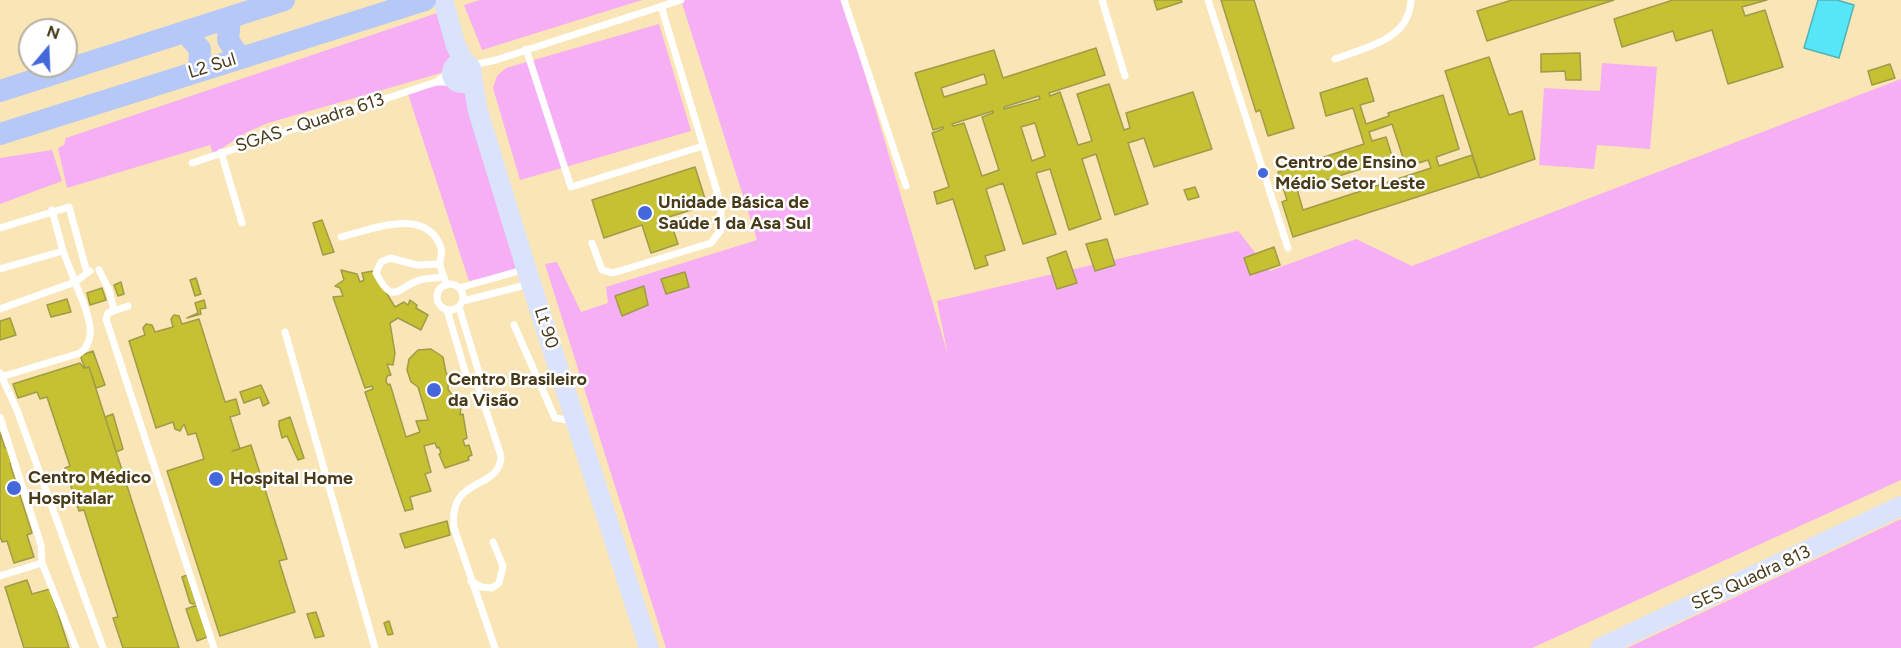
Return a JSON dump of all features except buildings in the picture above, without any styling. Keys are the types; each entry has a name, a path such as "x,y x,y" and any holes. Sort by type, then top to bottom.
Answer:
{"main road":[{"path":"0,91 284,0"},
{"name":"L2 Sul","path":"0,134 240,58 393,4 424,0"},
{"path":"230,17 226,31 228,40 240,58"},
{"path":"185,32 200,49 199,70"}],"street":[{"name":"Lt 90","path":"443,0 462,70 478,111 649,648"},
{"name":"SES Quadra 813","path":"1600,648 1901,506"}],"lane":[{"path":"462,70 681,0"},
{"path":"844,0 906,186"},
{"path":"1102,0 1125,76"},
{"path":"1208,0 1288,248"},
{"path":"1335,59 1396,34 1405,25 1411,13 1411,0"},
{"path":"592,243 602,270 613,273 711,243 721,230 723,219 661,6"},
{"path":"526,49 571,187 703,146"},
{"name":"SGAS - Quadra 613","path":"436,82 462,70"},
{"name":"SGAS - Quadra 613","path":"242,223 221,152 436,82 462,70"},
{"path":"192,163 221,152"},
{"path":"0,228 52,210 69,207 88,270 75,282 0,309"},
{"path":"52,210 63,251 89,323 91,338 87,348 80,353 1,375 17,410 103,648"},
{"path":"341,237 396,223 413,223 425,228 438,242 442,253 440,264 445,281 437,298 440,306 447,310 467,378 478,386"},
{"path":"0,269 63,251"},
{"path":"440,264 417,265 390,258 381,262 376,273 388,290 394,292 404,290 421,280 445,281 459,288 529,276"},
{"path":"99,270 109,290 114,310"},
{"path":"447,310 529,276"},
{"path":"459,288 479,373 478,386 501,456 501,464 495,473 461,493 453,514 454,528 495,648"},
{"path":"128,306 108,313 106,319 214,648"},
{"path":"514,325 555,418 576,421"},
{"path":"285,332 375,648"},
{"path":"0,417 41,545 42,563 76,648"},
{"path":"471,581 481,587 492,588 499,583 503,566 493,542"},
{"path":"0,576 42,563"}],"shaded area":[{"path":"480,0 642,0 482,50 464,5"},
{"path":"681,0 843,0 948,355 937,301 1238,231 1270,271 1356,239 1412,266 1901,79 1901,480 1532,648 666,648 545,264 557,262 581,312 608,303 606,287 757,240"},
{"path":"443,11 454,64 441,73 268,123 247,132 213,154 210,145 67,188 58,148 64,145 66,138"},
{"path":"659,24 691,131 520,180 493,88 497,76 506,68"},
{"path":"1602,63 1657,67 1650,149 1597,145 1594,169 1539,165 1544,88 1600,91"},
{"path":"456,82 478,111 526,268 469,281 407,91"},
{"path":"52,150 62,181 0,204 0,158"},
{"path":"1901,519 1901,648 1627,648"}],"water":[{"path":"1818,0 1837,0 1854,5 1839,58 1804,48"}],"place":[{"name":"Centro de Ensino Médio Setor Leste","path":"1263,173"},
{"name":"Unidade Básica de Saúde 1 da Asa Sul","path":"645,213"},
{"name":"Centro Brasileiro da Visão","path":"434,390"},
{"name":"Hospital Home","path":"216,479"},
{"name":"Centro Médico Hospitalar","path":"14,488"}]}
